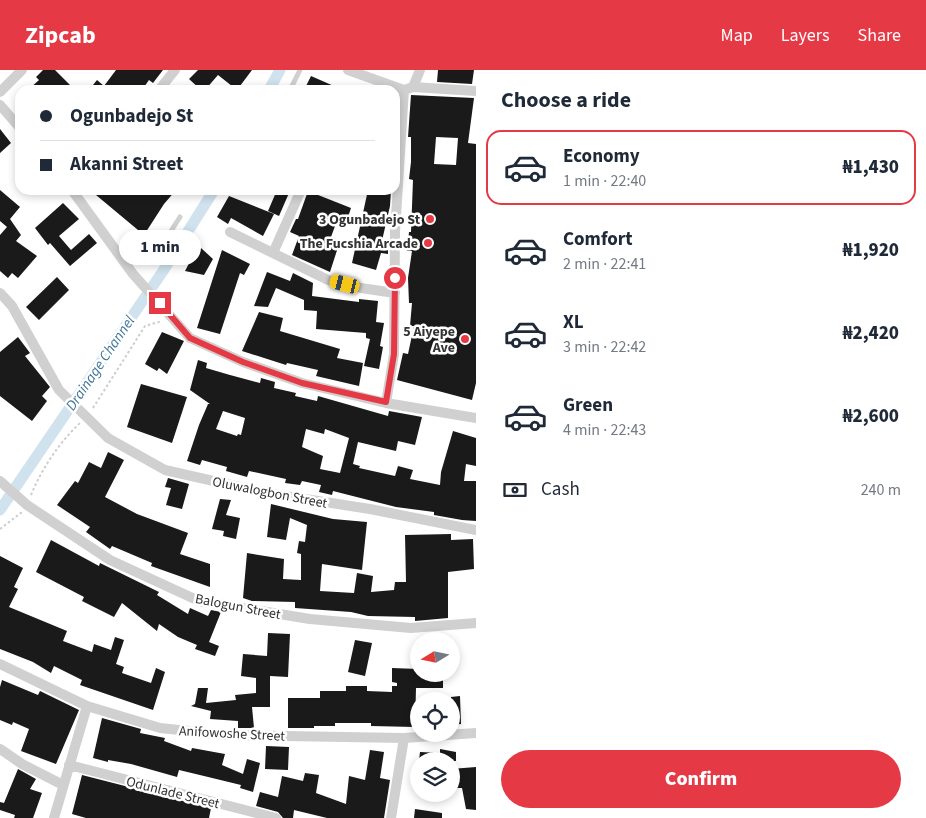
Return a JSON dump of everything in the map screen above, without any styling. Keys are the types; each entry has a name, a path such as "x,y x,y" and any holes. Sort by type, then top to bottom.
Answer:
{"street":[{"path":"0,92 22,70"},
{"path":"163,85 174,70"},
{"path":"348,70 396,85"},
{"path":"400,181 409,89 420,70"},
{"path":"400,86 409,89 476,91"},
{"path":"0,105 15,122"},
{"path":"76,195 130,269 190,338 243,362 302,383 386,402 476,418"},
{"path":"273,253 299,195"},
{"path":"386,402 394,354 395,232 399,195"},
{"path":"230,232 328,280 361,288 395,293"},
{"name":"Oluwalogbon Street","path":"0,293 12,306 59,390 108,438 165,470 266,493 370,509 476,530"},
{"name":"Balogun Street","path":"0,481 24,502 110,560 199,601 310,620 411,628 476,623"},
{"name":"Anifowoshe Street","path":"0,664 87,706 160,728 227,735 404,738 476,734"},
{"path":"54,818 87,706"},
{"path":"391,818 404,738"},
{"path":"0,748 22,764 63,786"},
{"name":"Odunlade Street","path":"69,765 276,818"}],"lane":[{"path":"292,85 300,70"},
{"path":"130,269 162,245 180,217"}],"building":[{"path":"43,70 55,70 70,85 34,85 39,80 36,77"},
{"path":"116,70 163,70 153,83 149,80 146,85 105,85"},
{"path":"198,70 252,70 241,85 231,85 218,75 209,85 196,85 189,79"},
{"path":"438,70 474,70 472,84 437,82"},
{"path":"311,76 332,85 306,85"},
{"path":"97,80 103,85 93,85"},
{"path":"411,95 474,98 468,143 476,144 476,383 472,400 397,380 403,353 408,354 414,326 410,326 412,303 409,303 408,278 412,251 407,251 409,232 411,232 413,180 409,179 411,137 408,137","holes":["436,137 458,138 456,165 434,164"]},
{"path":"0,129 11,143 0,153"},
{"path":"0,190 20,207 10,219 21,235 16,241 37,256 18,278 12,273 8,278 0,271 0,235 7,227 0,221"},
{"path":"96,195 172,195 144,235"},
{"path":"275,195 288,195 279,216 268,211"},
{"path":"307,195 318,195 351,208 347,220 338,218 331,237 340,241 330,272 292,255 299,236 290,232 296,219 298,219"},
{"path":"367,195 391,195 381,245 388,246 388,254 381,253 376,270 352,263"},
{"path":"229,196 274,214 263,236 231,218 228,224 217,217"},
{"path":"63,203 79,219 59,236 71,250 89,234 97,243 70,266 50,243 48,245 35,228"},
{"path":"201,248 213,259 204,275 185,271 196,250 198,252"},
{"path":"222,250 250,264 244,275 240,273 220,334 197,328"},
{"path":"267,272 290,281 293,273 313,283 312,296 359,302 359,299 378,301 376,322 384,323 380,346 383,347 379,369 364,366 370,339 366,338 366,333 316,329 317,311 304,310 304,300 276,288 268,307 254,306"},
{"path":"57,277 69,290 39,320 26,307"},
{"path":"259,312 283,318 280,331 340,349 337,358 363,363 359,386 316,376 318,370 287,363 286,365 242,351"},
{"path":"162,332 184,341 167,374 159,368 157,371 145,364"},
{"path":"18,337 30,353 25,356 50,387 42,396 47,401 32,421 0,396 0,352"},
{"path":"198,360 207,363 206,368 230,375 260,383 261,378 275,382 274,388 296,393 295,396 317,401 318,396 388,416 389,411 422,417 415,445 398,441 396,451 358,442 353,464 360,466 359,468 395,476 398,466 413,470 410,479 440,485 441,472 453,431 476,438 476,466 466,464 464,481 476,481 476,521 434,515 434,512 396,507 333,491 332,495 319,492 321,485 302,481 300,485 285,483 286,479 249,471 247,477 226,471 227,467 202,460 200,465 187,461 199,425 208,404 210,404 190,390","holes":["223,411 245,418 241,435 238,434 237,436 216,429","306,429 324,434 325,429 349,438 340,473 320,469 323,456 302,447"]},
{"path":"141,384 187,397 172,443 127,427"},
{"path":"108,452 124,460 105,497 137,514 188,533 180,554 210,564 210,587 151,566 152,563 112,546 110,549 86,532 90,527 57,505 75,481 78,483 89,462 101,468"},
{"path":"168,478 189,484 182,509 166,505 171,488 165,487"},
{"path":"220,499 231,500 226,515 240,518 236,539 223,536 224,531 212,529"},
{"path":"271,504 333,519 367,522 362,570 322,564 320,591 354,593 357,573 373,576 371,592 394,590 395,582 406,582 405,535 451,534 451,540 473,539 474,569 448,572 448,618 415,621 415,617 368,616 351,612 295,608 295,602 252,601 243,598 247,553 284,559 283,579 301,580 301,554 297,553 299,541 305,542 307,525 290,518 286,540 267,537"},
{"path":"51,540 99,566 100,563 159,592 157,595 188,614 190,608 208,616 211,610 221,612 209,642 219,646 215,656 195,649 197,645 178,637 159,624 157,631 122,603 114,617 82,601 84,597 36,572"},
{"path":"0,556 23,568 14,587 18,589 9,607 67,631 63,641 92,652 94,644 111,650 115,637 124,640 116,664 124,667 122,673 151,683 156,668 165,672 153,710 80,685 82,680 54,666 51,673 33,662 0,649"},
{"path":"268,633 290,634 288,677 270,676 270,707 252,707 254,728 238,728 238,721 210,719 211,711 191,706 195,704 198,688 208,688 206,703 236,700 235,695 256,693 256,678 241,676 243,654 267,656"},
{"path":"355,640 372,643 365,676 348,672"},
{"path":"392,668 410,669 410,682 443,682 443,688 416,688 416,692 410,692 410,727 371,726 371,723 335,723 335,726 288,728 288,698 320,698 320,691 346,691 346,686 367,686 367,691 392,692 392,686 397,686 397,683 392,682"},
{"path":"2,680 38,695 40,691 79,710 56,764 21,751 29,729 13,722 12,725 0,720 0,687"},
{"path":"102,718 141,729 140,733 165,738 164,741 191,751 192,748 225,754 222,765 243,774 247,759 260,763 253,792 240,788 241,785 179,770 177,777 131,764 108,760 108,762 93,758"},
{"path":"266,746 289,747 288,770 265,769"},
{"path":"440,749 456,752 440,752"},
{"path":"370,750 384,752 380,778 390,780 384,818 327,818 294,810 293,818 283,818 278,812 256,806 260,792 278,797 282,776 303,781 305,773 319,775 316,793 346,804 349,776 365,780"},
{"path":"476,767 476,810 466,809 462,788 460,788 460,768"},
{"path":"18,769 36,779 30,789 42,793 33,818 14,818 15,815 0,810 0,802 4,803"},
{"path":"82,775 211,808 209,818 86,818 72,814"},
{"path":"415,809 442,813 442,818 414,818"}],"waterway":[{"name":"Drainage Channel","path":"272,85 280,70"},
{"name":"Drainage Channel","path":"0,510 163,271 211,195"}],"place":[{"name":"3 Ogunbadejo St","path":"430,219"},
{"name":"The Fucshia Arcade","path":"428,243"},
{"name":"5 Aiyepe Ave","path":"465,339"}],"route":[{"path":"160,303 168,315 190,338 243,362 302,383 386,402 394,354 395,278"}]}
